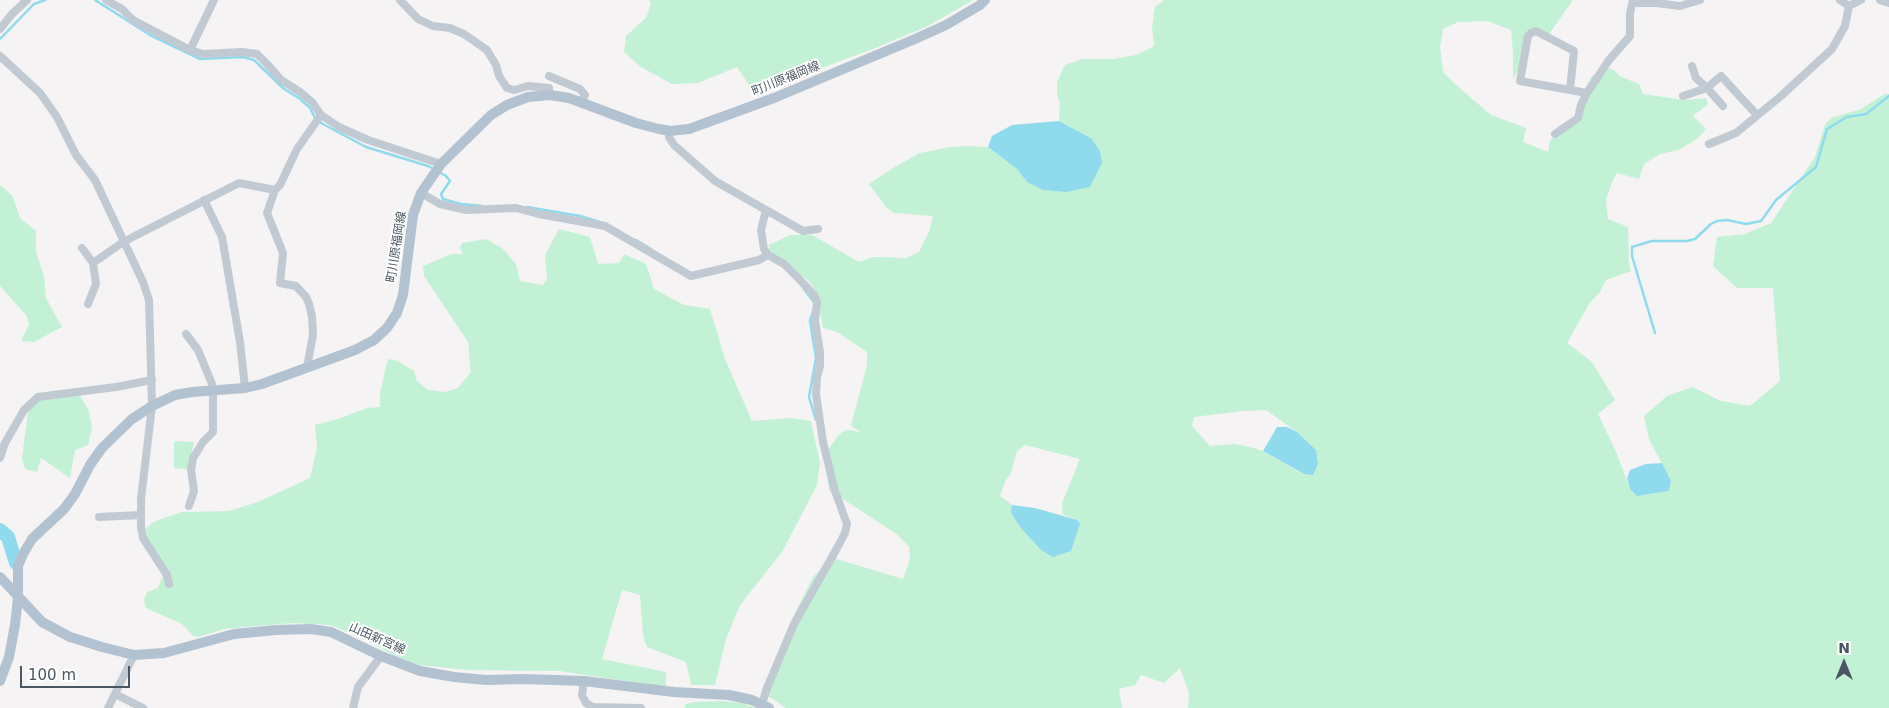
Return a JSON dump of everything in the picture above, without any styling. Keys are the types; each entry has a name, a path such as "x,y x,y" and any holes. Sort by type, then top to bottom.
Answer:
{"main road":[{"name":"町川原福岡線","path":"0,681 3,663 15,624 18,598 18,566 23,554 32,539 64,509 76,494 90,465 102,448 132,419 152,406 175,395 245,388 262,384 355,350 374,340 387,328 397,313 402,295 413,215 421,193 441,164 491,115 513,103 550,91 636,123 670,131 689,129 792,90 946,25 980,5 985,0"},
{"name":"山田新宮線","path":"0,577 42,622 70,637 102,648 134,654 164,653 234,634 310,629 331,632 380,656 420,671 454,677 486,680 524,678 584,681 674,692 729,696 766,706"}],"street":[{"path":"0,29 27,0"},
{"path":"106,0 122,9 133,20 190,50 203,54 242,52 257,54 281,80 312,102 321,115 339,127 368,140 441,164"},
{"path":"190,50 214,0"},
{"path":"400,0 418,19 433,26 450,28 464,34 487,50 507,88 514,90 528,86 550,91 563,82"},
{"path":"1555,134 1578,118 1581,105 1587,93 1609,60 1630,36 1630,14 1633,0 1638,4 1671,2 1680,6 1700,0"},
{"path":"1840,0 1849,6"},
{"path":"1849,6 1861,0"},
{"path":"1880,0 1889,3"},
{"path":"1708,144 1736,133 1781,96 1832,49 1845,26 1849,6"},
{"path":"1570,90 1574,51 1536,31 1530,33 1520,81 1570,90 1587,93"},
{"path":"0,56 40,93 57,117 76,155 95,180 149,300 152,406 141,499 141,527 143,538 166,575 169,584"},
{"path":"1692,66 1696,78 1723,106"},
{"path":"549,76 580,89 584,94 581,102"},
{"path":"1683,96 1707,88 1721,76 1757,115"},
{"path":"511,89 510,95 513,103"},
{"path":"307,367 313,335 312,316 306,297 296,286 280,283 283,253 267,213 275,190 280,185 297,148 321,115"},
{"path":"670,131 669,137 674,145 715,181 803,230 818,229"},
{"path":"93,263 123,242 239,183 275,190"},
{"path":"421,193 440,204 466,210 516,208 605,226 691,276 759,260 768,255"},
{"path":"204,200 222,236 245,388"},
{"path":"766,210 761,236 764,249 768,255 784,264 814,295 817,302 815,321 820,359 816,394 823,442 835,491 847,524 842,538 794,624 767,688 766,706"},
{"path":"82,248 93,263 96,284 88,304"},
{"path":"186,334 198,350 213,391 212,432 193,458 191,470 194,491 189,506"},
{"path":"0,458 5,442 24,410 38,397 78,390 116,387 152,380"},
{"path":"99,517 141,515"},
{"path":"108,708 134,654"},
{"path":"353,708 358,688 380,656"},
{"path":"584,681 582,695 586,703 593,707 641,708"},
{"path":"115,694 143,708"}],"green space":[{"path":"649,0 973,0 928,26 873,49 754,93 737,67 698,83 672,84 641,67 624,52 626,36 646,18 651,4"},
{"path":"1164,0 1573,0 1549,34 1535,29 1526,32 1522,62 1513,80 1511,30 1487,21 1458,22 1443,29 1440,47 1443,72 1456,85 1491,115 1526,128 1523,142 1548,152 1550,140 1566,130 1577,114 1578,101 1592,76 1606,68 1614,70 1619,76 1639,84 1643,94 1684,100 1706,98 1708,104 1693,116 1706,129 1697,139 1678,150 1660,154 1644,164 1639,179 1617,173 1606,199 1608,219 1628,227 1631,271 1606,280 1600,292 1589,304 1567,343 1592,362 1615,400 1598,414 1617,454 1630,489 1637,496 1669,491 1671,481 1649,439 1644,416 1667,396 1693,387 1721,401 1750,406 1780,381 1773,288 1737,288 1713,266 1717,237 1745,234 1771,223 1815,157 1825,125 1831,118 1861,109 1884,94 1889,94 1889,708 1188,708 1189,693 1180,668 1164,683 1141,675 1135,685 1119,689 1122,708 786,708 761,691 792,619 813,577 833,558 903,579 910,559 909,547 898,535 829,490 824,456 842,432 847,430 861,432 851,426 867,365 867,352 837,332 823,328 816,291 809,281 770,254 769,245 790,235 812,235 859,262 874,257 906,258 919,252 929,232 933,216 894,213 886,207 869,184 920,153 950,147 971,146 988,147 1017,169 1027,182 1091,138 1059,121 1060,104 1057,96 1057,82 1065,65 1083,59 1113,59 1136,55 1154,46 1152,27 1155,7","holes":["1266,410 1297,432 1316,450 1303,474 1263,451 1250,447 1235,444 1210,446 1192,426 1194,417","1025,445 1080,459 1062,503 1063,515 1077,520 1012,513 1012,505 1000,496 1005,482 1011,473 1017,451"]},
{"path":"0,185 12,195 20,218 36,231 36,252 44,276 46,298 62,327 34,342 21,341 29,325 26,315 0,286"},
{"path":"559,229 590,237 598,264 619,263 624,254 646,264 654,289 684,305 710,309 725,359 752,421 792,418 811,421 820,463 817,485 782,552 740,605 726,639 715,685 691,685 686,662 647,647 643,635 640,595 622,590 602,659 666,672 666,687 559,671 467,670 419,665 330,625 293,623 255,626 224,629 199,637 193,636 182,624 146,608 144,600 147,592 158,588 164,572 147,538 146,529 153,522 182,512 229,511 258,502 310,478 317,448 315,425 367,408 380,407 380,394 388,359 398,361 414,371 417,381 428,390 445,392 458,388 471,372 468,342 424,276 423,266 451,254 463,254 460,248 462,243 486,239 502,248 516,264 520,281 543,285 547,279 545,255"},
{"path":"79,394 89,411 92,429 88,445 75,450 70,478 41,458 37,472 25,469 22,458 29,403 42,397"},
{"path":"174,441 194,442 188,469 174,468"},
{"path":"722,701 741,703 758,708 684,708 686,704 695,702"}],"water":[{"path":"1059,121 1091,138 1100,151 1102,163 1090,187 1067,192 1043,190 1027,182 1017,169 988,147 992,136 1012,125"},
{"path":"1277,427 1287,427 1297,432 1316,450 1318,464 1313,475 1304,474 1263,451"},
{"path":"1662,463 1671,481 1669,491 1637,496 1630,489 1627,478 1630,470 1646,464"},
{"path":"1012,505 1035,508 1077,520 1080,524 1071,551 1053,557 1041,550 1021,528 1011,513"}],"waterway":[{"path":"0,39 34,4 45,0"},
{"path":"95,0 150,35 200,59 243,57 254,60 284,89 299,98 310,108 315,118 321,123 366,147 434,169"},
{"path":"1655,333 1632,256 1632,247 1652,241 1687,241 1695,239 1717,221 1727,220 1746,224 1761,221 1776,200 1816,167 1827,129 1847,117 1866,114 1889,96"},
{"path":"439,172 450,181 441,194 443,199 461,204 482,206"},
{"path":"527,207 580,216 600,222"},
{"path":"636,240 651,249"},
{"path":"804,289 813,301"},
{"path":"813,311 810,321 816,358 809,397 816,420"},
{"path":"0,530 8,537 16,563"}]}
